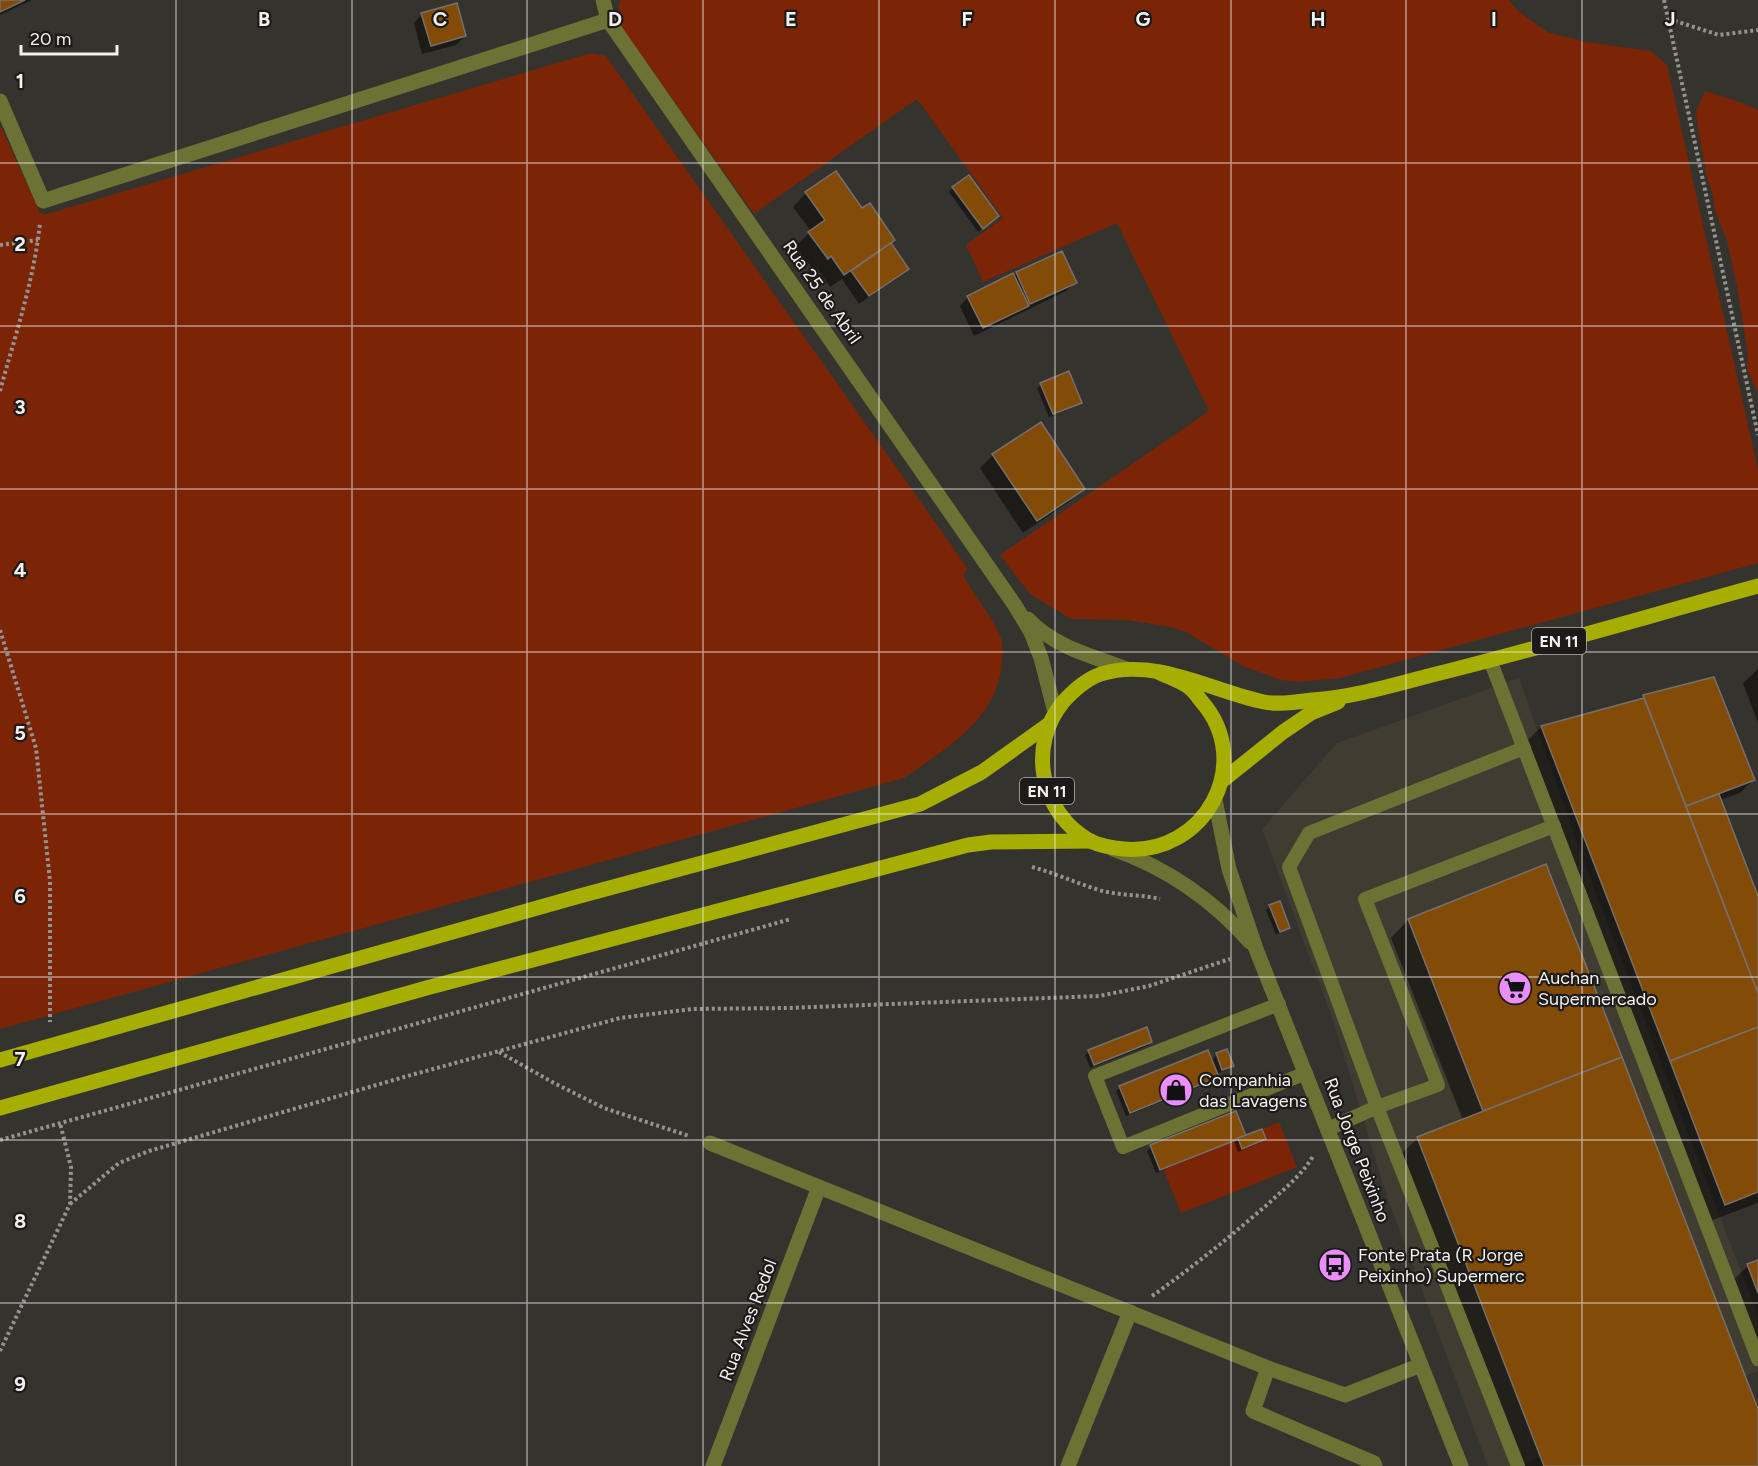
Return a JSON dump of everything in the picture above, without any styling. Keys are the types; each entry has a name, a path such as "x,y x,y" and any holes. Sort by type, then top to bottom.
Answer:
{"main road":[{"name":"EN 11","path":"1360,693 1490,660 1758,586"},
{"name":"EN 11","path":"1127,669 1158,672 1189,687 1212,714 1224,747 1222,781 1215,800 1196,826 1171,843 1140,851 1110,848 1091,841 1074,830 1058,813 1047,792 1042,770 1042,746 1052,718 1074,690 1098,675 1127,669"},
{"path":"1158,672 1266,703 1316,700 1360,693"},
{"path":"1222,781 1283,732 1311,713 1360,693"},
{"path":"0,1060 576,897 920,804 982,772 1052,718"},
{"path":"0,1108 430,987 968,845 1091,841"}],"street":[{"name":"Rua 25 de Abril","path":"603,0 608,20 1014,604"},
{"path":"0,101 43,201 608,20"},
{"path":"1014,604 1040,632 1071,649 1127,669"},
{"path":"1014,604 1031,632 1041,658 1052,718"},
{"path":"1215,800 1229,869 1256,949"},
{"path":"1110,848 1139,858 1165,871 1209,901 1256,949"},
{"name":"Rua Jorge Peixinho","path":"1256,949 1461,1466"},
{"path":"710,1143 1268,1368 1345,1395 1421,1365"},
{"name":"Rua Alves Redol","path":"713,1466 819,1187"},
{"path":"1068,1466 1130,1312"},
{"path":"1268,1368 1253,1411 1374,1463 1375,1466"}],"lane":[{"path":"1490,660 1758,1359"},
{"path":"1518,1466 1377,1107 1289,867 1309,833 1524,748"},
{"path":"1328,1129 1377,1107 1438,1085 1365,899 1554,826"},
{"path":"1279,1004 1095,1076 1123,1147 1306,1073"}],"path":[{"path":"1664,0 1758,435"},
{"path":"1668,18 1719,35 1758,30"},
{"path":"0,391 38,240 43,201"},
{"path":"0,245 38,240"},
{"path":"0,630 36,748 50,881 51,1046"},
{"path":"1024,866 1054,872 1102,891 1144,895 1163,900"},
{"path":"0,1140 796,918"},
{"path":"70,1204 119,1163 149,1151 621,1018 692,1009 1099,996 1149,986 1256,949"},
{"path":"1224,951 1230,959"},
{"path":"498,1051 604,1108 710,1143"},
{"path":"0,1350 70,1204 71,1167 60,1123"},
{"path":"1130,1312 1197,1264 1305,1170 1328,1129"}],"shaded area":[{"path":"620,0 1509,0 1517,10 1547,32 1586,42 1651,51 1667,65 1758,470 1758,563 1340,678 1297,682 1281,680 1243,666 1186,632 1171,627 1127,620 1071,619 1030,594 1000,555 1209,411 1117,223 983,282 966,245 1003,218 917,99 754,214 619,24 617,15"},
{"path":"591,53 606,56 968,569 963,574 995,626 1003,645 1001,670 988,705 965,733 904,778 0,1029 0,125 40,213 47,214"},
{"path":"1705,91 1758,110 1758,393 1747,369 1748,355 1738,291 1727,240 1715,211 1698,129 1696,112"},
{"path":"1519,678 1585,864 1758,1316 1758,1371 1519,1466 1488,1466 1387,1197 1334,1023 1262,829 1337,743"},
{"path":"1279,1122 1297,1167 1181,1213 1163,1168 1238,1138 1243,1149 1265,1140 1262,1129"}],"building":[{"path":"0,0 25,0 0,12"},
{"path":"457,3 466,36 431,46 421,13"},
{"path":"836,171 862,208 870,203 895,240 844,275 831,256 828,259 808,232 825,220 805,192"},
{"path":"969,175 999,216 983,229 952,187"},
{"path":"891,243 909,269 869,296 851,271"},
{"path":"1062,251 1077,283 1030,304 1016,272"},
{"path":"1013,273 1029,306 983,328 967,296"},
{"path":"1069,371 1082,403 1053,414 1040,383"},
{"path":"1041,422 1085,489 1037,521 992,454"},
{"path":"1714,677 1755,780 1686,806 1643,695"},
{"path":"1644,698 1758,993 1758,1027 1670,1061 1541,726"},
{"path":"1719,794 1758,896 1758,993 1686,806"},
{"name":"Auchan Supermercado","path":"1546,864 1622,1057 1483,1111 1408,919"},
{"path":"1280,901 1290,928 1280,932 1269,905"},
{"path":"1147,1027 1152,1042 1094,1065 1088,1050"},
{"path":"1758,1027 1758,1192 1725,1205 1670,1061"},
{"path":"1227,1049 1234,1066 1222,1070 1216,1053"},
{"path":"1208,1050 1219,1077 1130,1113 1119,1086"},
{"path":"1622,1057 1758,1409 1758,1466 1544,1466 1417,1137"},
{"path":"1236,1111 1246,1136 1160,1170 1150,1145"},
{"path":"1262,1129 1266,1139 1242,1149 1238,1138"},
{"path":"1758,1260 1758,1293 1747,1264"}],"place":[{"name":"Auchan Supermercado","path":"1515,988"},
{"name":"Companhia das Lavagens","path":"1176,1090"},
{"name":"Fonte Prata (R Jorge Peixinho) Supermerc","path":"1335,1265"}]}
